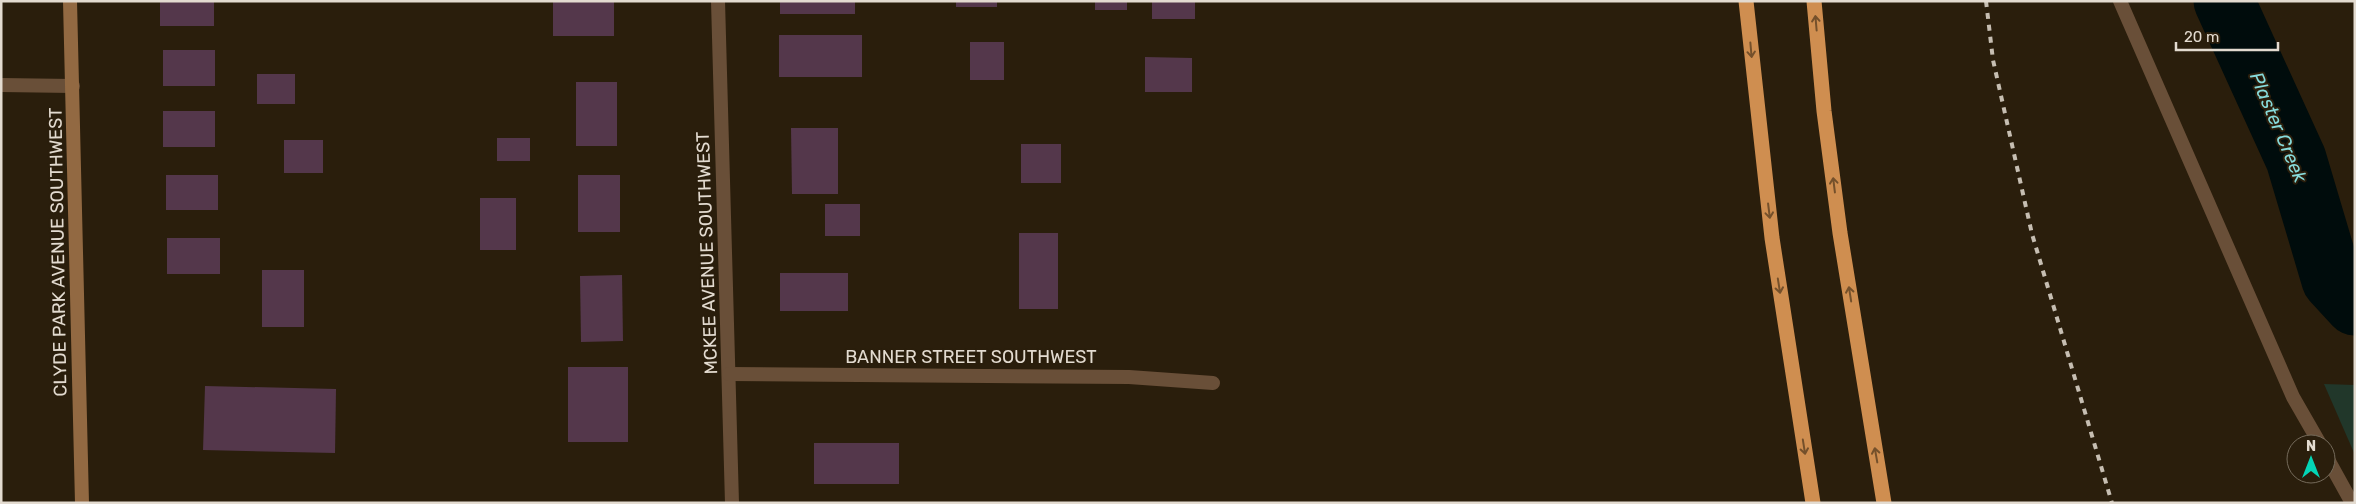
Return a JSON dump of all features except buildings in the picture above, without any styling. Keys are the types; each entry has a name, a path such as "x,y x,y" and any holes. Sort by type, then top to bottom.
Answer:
{"highway":[{"path":"1746,1 1772,238 1813,503"},
{"path":"1814,1 1824,111 1840,233 1884,503"}],"main road":[{"name":"CLYDE PARK AVENUE SOUTHWEST","path":"70,1 82,503"}],"street":[{"name":"MCKEE AVENUE SOUTHWEST","path":"718,1 732,503"},
{"path":"2120,1 2293,396 2314,434"},
{"path":"1,85 73,86"},
{"name":"BANNER STREET SOUTHWEST","path":"729,374 1129,376 1213,383"},
{"path":"2336,474 2352,503"}],"green space":[{"path":"2324,384 2355,385 2355,455"}],"waterway":[{"name":"Plaster Creek","path":"2224,1 2296,159 2332,280 2355,305"}],"railway":[{"path":"1986,1 1993,60 2032,234 2112,503"}]}
